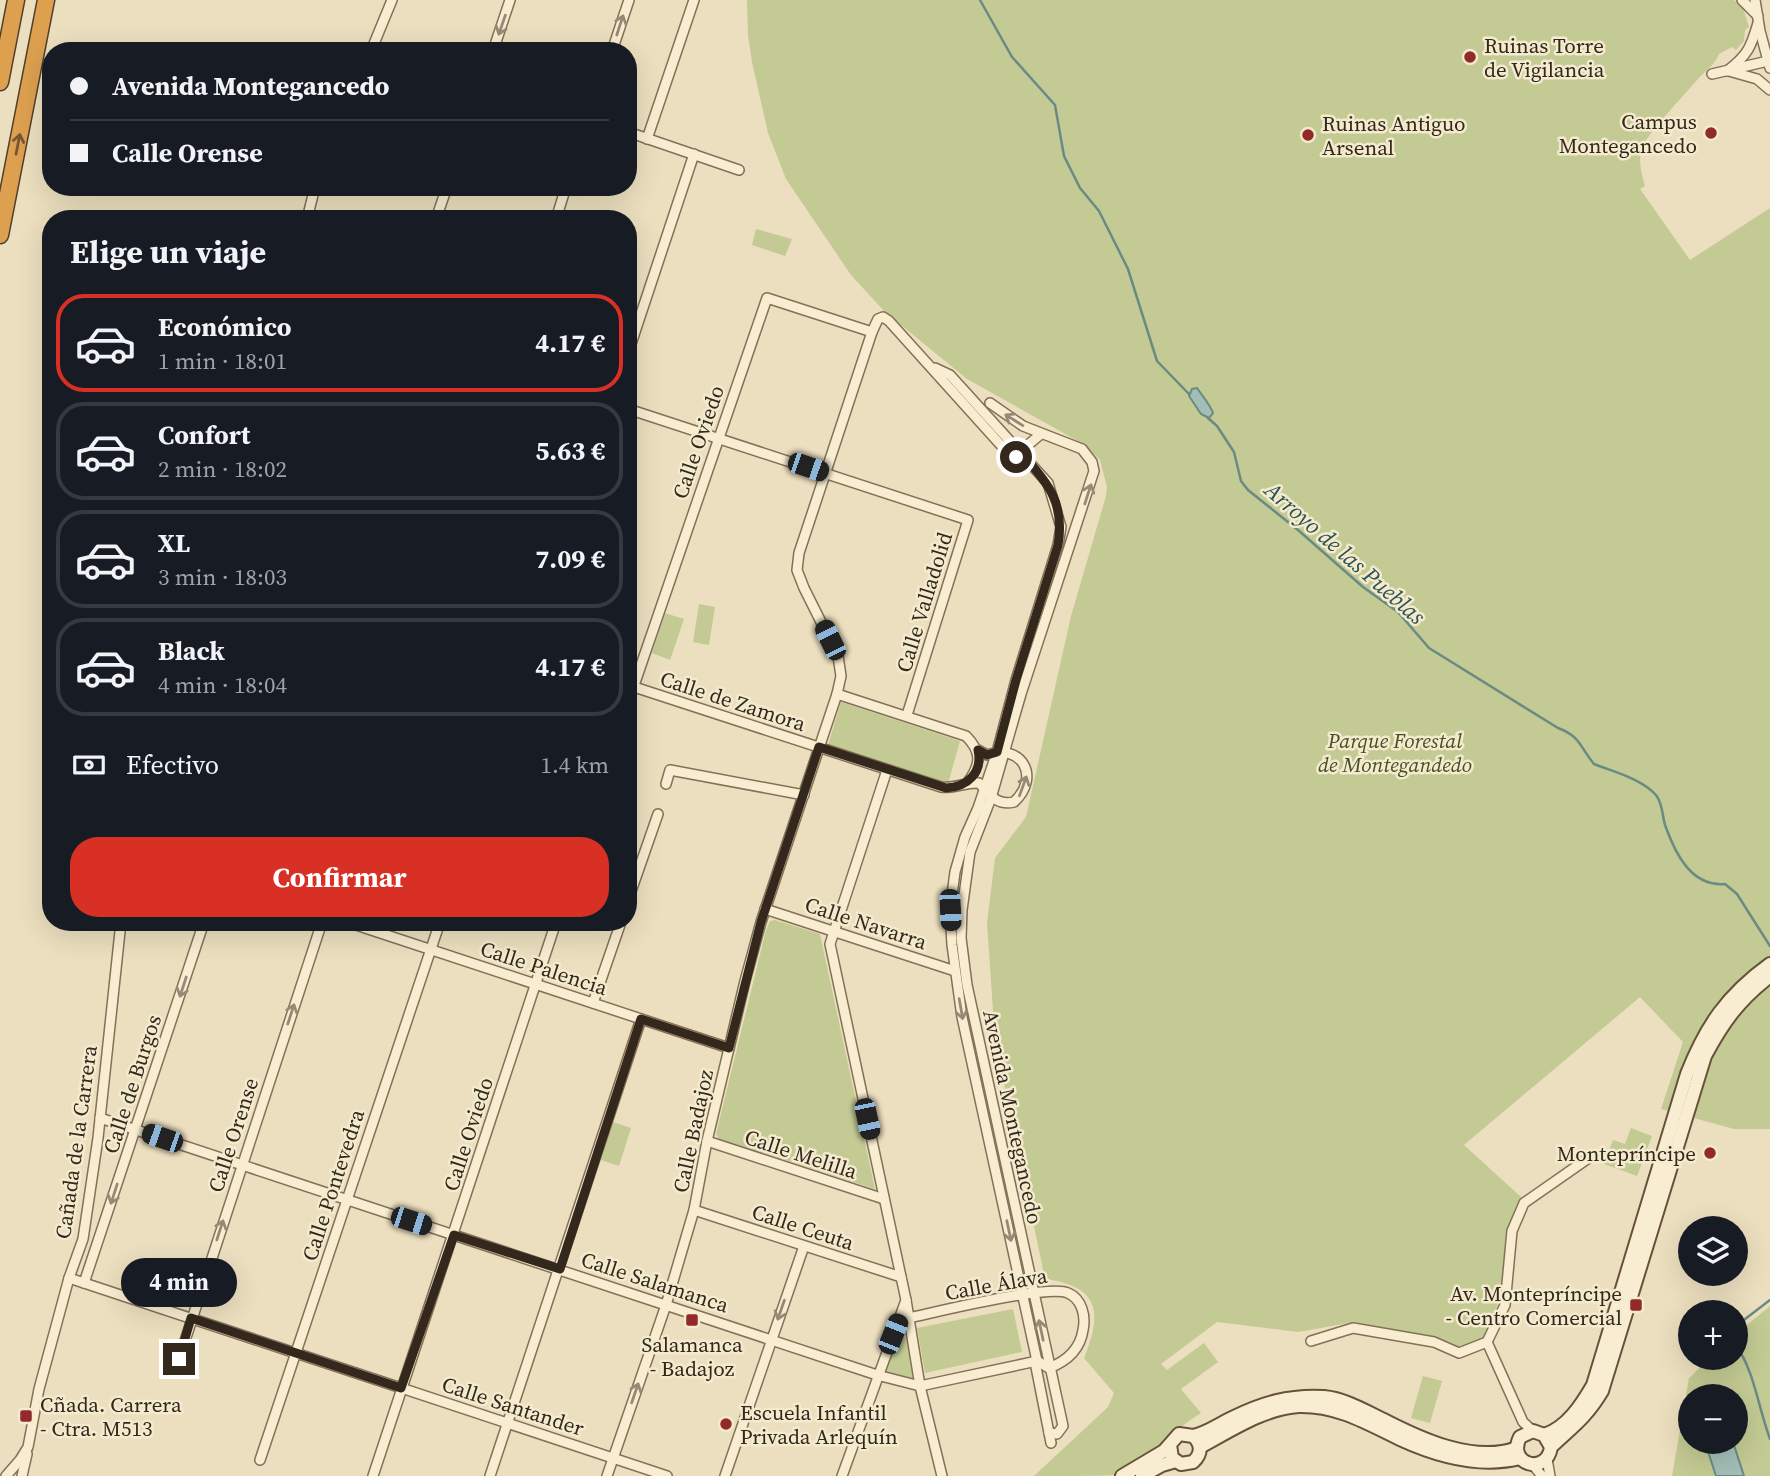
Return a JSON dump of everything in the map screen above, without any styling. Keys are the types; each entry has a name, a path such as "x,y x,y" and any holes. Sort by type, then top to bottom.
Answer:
{"highway":[{"path":"0,82 16,0"},
{"path":"0,235 46,0"}],"street":[{"path":"375,42 392,0"},
{"path":"496,42 510,0"},
{"path":"615,42 629,0"},
{"path":"647,139 694,0"},
{"path":"1742,0 1758,19"},
{"path":"1713,74 1769,64 1755,0"},
{"path":"1727,71 1750,49 1758,19"},
{"path":"1727,71 1756,79 1770,90"},
{"path":"637,135 739,170"},
{"path":"637,326 694,154"},
{"name":"Calle Oviedo","path":"637,669 767,298 872,332"},
{"name":"Calle Badajoz","path":"607,1476 666,1305 694,1210 744,981 765,909 837,694 841,676 838,656 797,570 799,553 825,473 872,332 881,317"},
{"name":"Avenida Montegancedo","path":"881,317 889,321 1009,453 1016,457 1023,455 1048,483 1061,527 1058,545 1016,680 1001,752 991,798 970,852 961,937 967,985 1028,1293 1036,1367 1050,1438 1063,1426 1028,1293 962,1017 950,910 965,837 1001,752 1094,471 1092,461 1082,449 1041,434 1012,419 990,403"},
{"name":"Calle Valladolid","path":"637,412 968,520 907,715"},
{"path":"1023,455 1029,444 1041,434"},
{"path":"1059,516 1078,523"},
{"name":"Calle de Zamora","path":"637,688 941,787 960,787 968,782 979,783 985,789"},
{"path":"837,694 962,734 987,755 1001,752 1017,757 1026,767 1023,792 1014,802 1003,803 991,798 985,789"},
{"path":"968,782 979,765 978,750"},
{"path":"666,784 670,770 804,795"},
{"path":"887,770 830,944 906,1300 920,1386 942,1476"},
{"path":"637,874 658,814"},
{"name":"Calle Navarra","path":"765,909 956,971"},
{"name":"Cañada de la Carrera","path":"0,1474 8,1473 28,1447 39,1389 69,1278 83,1240 100,1118 120,931"},
{"name":"Calle de Burgos","path":"84,1283 201,931"},
{"name":"Calle Orense","path":"179,1359 318,931"},
{"name":"Calle Palencia","path":"374,931 729,1048"},
{"name":"Calle Pontevedra","path":"260,1460 345,1199 437,931"},
{"name":"Calle Oviedo","path":"373,1476 553,931"},
{"path":"593,1003 618,931"},
{"path":"1531,1431 1553,1431 1570,1418 1594,1385 1687,1074 1696,1052 1708,1027 1728,999 1770,964"},
{"path":"1533,1465 1539,1464 1578,1425 1592,1408 1608,1377 1705,1056 1721,1024 1770,976"},
{"path":"490,1476 641,1019"},
{"name":"Calle Salamanca","path":"100,1118 877,1376 920,1386"},
{"name":"Calle Melilla","path":"707,1142 884,1199"},
{"path":"1311,1341 1353,1328 1434,1342 1459,1353 1487,1342 1505,1305 1512,1231 1524,1203 1590,1157"},
{"name":"Calle Ceuta","path":"694,1210 901,1277"},
{"path":"725,1476 803,1246"},
{"path":"74,1265 93,1258"},
{"name":"Calle Santander","path":"69,1278 667,1476"},
{"name":"Calle Álava","path":"909,1318 1049,1289 1068,1292 1079,1303 1084,1326 1079,1345 1069,1358 1049,1368"},
{"path":"842,1476 906,1300"},
{"path":"893,1334 904,1332 912,1336"},
{"path":"1487,1342 1531,1431 1549,1453 1550,1476"},
{"path":"920,1386 1037,1362 1049,1368"},
{"path":"1122,1476 1164,1451 1179,1434 1196,1441 1262,1415 1298,1406 1328,1408 1348,1413 1403,1440 1447,1456 1485,1463 1518,1453 1531,1431"},
{"path":"1170,1445 1170,1454 1181,1464 1193,1462 1198,1456 1196,1441"},
{"path":"22,1476 28,1447"},
{"path":"1518,1453 1542,1476"},
{"path":"1142,1476 1175,1461"}],"green space":[{"name":"Parque Forestal de Montegandedo","path":"747,0 1734,0 1742,5 1749,27 1745,30 1744,41 1736,50 1732,47 1719,54 1713,65 1645,142 1640,167 1645,186 1640,189 1690,260 1770,208 1770,1129 1734,1129 1661,1109 1683,1042 1640,997 1464,1145 1521,1197 1502,1294 1483,1341 1455,1347 1355,1322 1298,1332 1217,1322 1161,1364 1167,1370 1204,1343 1218,1362 1181,1389 1201,1413 1139,1462 1117,1475 1034,1476 1108,1407 1114,1393 1084,1358 1094,1327 1092,1304 1077,1288 1045,1279 995,1040 987,923 995,858 1026,817 1071,616 1107,487 1100,460 1085,445 967,379 884,311 851,275 786,179 768,133 752,62"},
{"path":"756,229 792,239 785,256 752,245"},
{"path":"699,604 715,607 709,645 693,642"},
{"path":"665,613 684,619 670,660 652,653"},
{"path":"841,702 960,741 948,784 828,745"},
{"path":"775,920 820,934 875,1189 719,1139 716,1134 766,930 770,921"},
{"path":"613,1122 631,1128 619,1166 601,1160"},
{"path":"1631,1128 1652,1136 1637,1176 1604,1164 1613,1140 1625,1144"},
{"path":"1770,1306 1770,1476 1672,1476 1678,1441 1678,1454 1748,1454 1748,1384 1688,1384 1689,1378 1697,1370 1748,1370 1748,1324"},
{"path":"1013,1309 1022,1352 925,1373 917,1328"},
{"path":"900,1336 905,1337 907,1342 913,1378 885,1372"},
{"path":"1423,1376 1442,1381 1430,1423 1411,1418"}],"water":[{"path":"1197,388 1212,410 1209,418 1201,414 1189,396 1192,389"},
{"path":"1709,1454 1737,1454 1744,1476 1716,1476"}],"waterway":[{"name":"Arroyo de las Pueblas","path":"980,0 1012,57 1055,105 1064,156 1080,188 1099,211 1128,269 1157,361 1189,394"},
{"name":"Arroyo de las Pueblas","path":"1208,418 1217,426 1234,452 1241,481 1248,490 1363,587 1398,612 1429,648 1571,735 1594,764 1635,780 1650,789 1660,802 1665,825 1679,857 1703,880 1725,884 1737,894 1770,946"},
{"name":"Arroyo de las Pueblas","path":"1748,1317 1770,1300"},
{"name":"Arroyo de las Pueblas","path":"1748,1370 1770,1439"}],"place":[{"name":"Ruinas Torre de Vigilancia","path":"1470,57"},
{"name":"Campus Montegancedo","path":"1711,133"},
{"name":"Ruinas Antiguo Arsenal","path":"1308,135"},
{"name":"Montepríncipe","path":"1710,1153"},
{"name":"Av. Montepríncipe - Centro Comercial","path":"1636,1305"},
{"name":"Salamanca - Badajoz","path":"692,1320"},
{"name":"Cñada. Carrera - Ctra. M513","path":"26,1416"},
{"name":"Escuela Infantil Privada Arlequín","path":"726,1424"}],"route":[{"path":"179,1359 191,1318 401,1388 454,1235 560,1269 641,1019 729,1048 761,922 819,747 946,788 960,787 968,782 979,765 978,750 987,755 997,752 1061,527 1048,483 1023,455 1016,457"}]}
